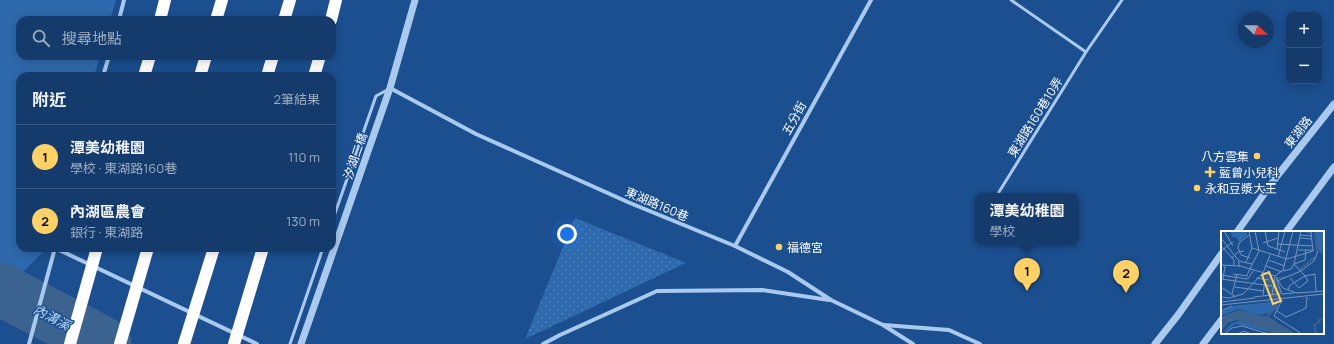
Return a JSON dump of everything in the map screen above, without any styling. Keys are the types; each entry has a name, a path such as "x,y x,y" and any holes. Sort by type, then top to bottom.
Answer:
{"highway":[{"path":"161,16 165,0"},
{"path":"217,16 222,0"},
{"path":"285,16 290,0"},
{"path":"331,16 336,0"},
{"path":"145,72 149,60"},
{"path":"201,72 205,60"},
{"path":"268,72 272,60"},
{"path":"315,72 319,60"},
{"path":"70,344 96,252"},
{"path":"120,344 147,252"},
{"path":"184,344 213,252"},
{"path":"234,344 262,252"}],"street":[{"path":"120,16 124,0"},
{"name":"汐湖二橋","path":"336,243 390,88 415,0"},
{"name":"五分街","path":"735,246 871,0"},
{"path":"104,72 107,60"},
{"name":"東湖路160巷","path":"390,88 476,134 630,203 735,246 788,272 831,300 883,325 913,344"},
{"name":"東湖路","path":"1238,231 1274,180 1334,104"},
{"path":"1287,231 1334,167"},
{"path":"29,344 54,252"},
{"path":"63,252 257,344"},
{"name":"汐湖二橋","path":"301,344 333,252"},
{"path":"1155,344 1221,255"},
{"path":"543,344 658,291 762,290 831,300"},
{"path":"1203,344 1221,320"},
{"path":"883,325 949,330 980,344"}],"lane":[{"path":"1011,0 1086,52"},
{"name":"東湖路160巷10弄","path":"999,192 1086,52 1122,0"},
{"path":"336,211 376,96 390,88"},
{"path":"290,344 322,252"}],"shaded area":[{"path":"0,0 116,0 111,16 16,16 16,60 99,60 95,72 16,72 16,252 43,252 17,278 0,266"},
{"path":"575,218 686,263 525,339"}],"waterway":[{"name":"內溝溪","path":"0,289 105,344"}],"place":[{"name":"八方雲集","path":"1257,156"},
{"name":"藍曾小兒科","path":"1210,172"},
{"name":"永和豆漿大王","path":"1197,188"},
{"name":"福德宮","path":"779,247"},
{"name":"潭美幼稚園","path":"1027,291"},
{"name":"內湖區農會","path":"1126,293"}]}
